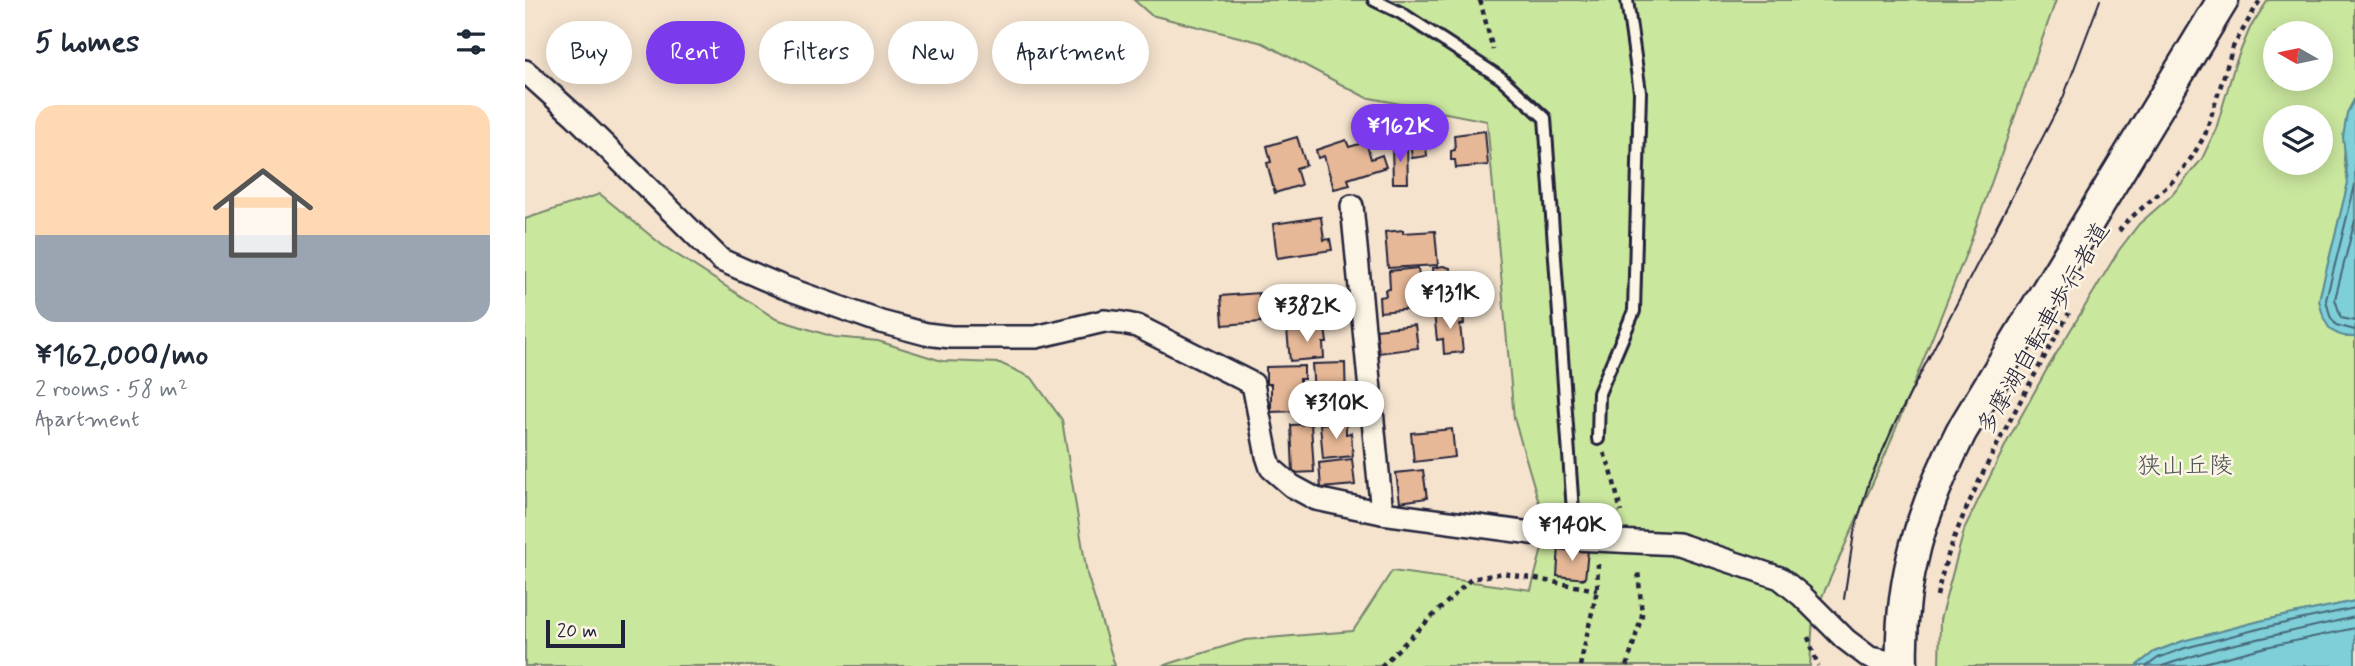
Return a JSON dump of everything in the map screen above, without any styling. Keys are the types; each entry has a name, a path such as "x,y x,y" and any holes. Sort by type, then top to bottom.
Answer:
{"street":[{"path":"525,71 575,116 721,260 838,307 926,334 951,337 1036,337 1104,321 1137,326 1253,384 1271,468 1281,478 1316,499 1382,513 1575,539 1678,544 1780,578 1803,596 1845,639 1870,658 1902,665 1904,590 1924,516 1948,458 1961,432 2223,0"},
{"path":"1352,206 1382,513"}],"lane":[{"path":"1374,0 1401,13 1501,78 1545,118 1575,539"},
{"path":"1598,439 1599,393 1634,311 1637,272 1640,92 1627,0"}],"path":[{"path":"1480,0 1501,78"},
{"name":"多摩湖自転車歩行者道","path":"2113,239 2126,222 2174,180 2192,157 2214,110 2233,47 2260,0"},
{"name":"多摩湖自転車歩行者道","path":"1935,602 1945,560 1956,530 2017,405 2072,308"},
{"path":"1580,666 1597,590 1599,541"},
{"path":"1627,666 1642,615 1638,570"},
{"path":"1381,666 1471,579 1503,573 1597,590"},
{"path":"1807,633 1818,666"}],"green space":[{"path":"1134,0 2056,0 1969,246 1886,453 1813,617 1810,666 1162,666 1245,640 1353,631 1392,571 1531,590 1547,530 1514,418 1487,121 1365,97 1263,43 1151,15"},
{"name":"狭山丘陵","path":"2268,0 2355,0 2355,98 2347,113 2344,160 2348,183 2319,300 2346,337 2355,337 2355,601 2183,641 2154,652 2136,666 1939,666 1940,620 1965,527 2047,369 2119,250 2139,224 2172,195 2202,159 2216,129 2235,64 2250,28"},
{"path":"600,194 662,245 776,319 834,337 878,341 942,361 1000,363 1032,378 1062,420 1087,574 1115,666 525,666 525,219"}],"water":[{"path":"2355,98 2355,337 2339,334 2329,327 2319,300 2348,183 2343,137 2347,113"},
{"path":"2355,601 2355,666 2136,666 2154,652 2183,641"}],"building":[{"path":"1485,131 1488,165 1456,168 1455,160 1451,160 1451,151 1455,150 1454,135"},
{"path":"1297,137 1306,165 1296,168 1301,185 1275,193 1267,163 1271,162 1267,146"},
{"path":"1425,138 1427,156 1412,158 1410,140"},
{"path":"1346,140 1349,147 1366,142 1371,159 1382,155 1386,167 1348,179 1350,185 1334,189 1324,156 1318,158 1316,150"},
{"path":"1392,144 1407,144 1408,183 1393,183"},
{"path":"1321,217 1324,240 1330,239 1332,250 1277,258 1273,224"},
{"path":"1403,230 1403,233 1435,231 1438,265 1388,268 1385,232"},
{"path":"1418,268 1422,308 1380,312 1379,297 1386,296 1385,290 1390,289 1389,271"},
{"path":"1433,268 1450,268 1451,279 1434,280"},
{"path":"1314,291 1315,300 1320,299 1321,310 1327,309 1329,321 1322,321 1322,325 1286,328 1283,294"},
{"path":"1259,293 1261,322 1223,325 1221,296"},
{"path":"1463,311 1464,324 1460,325 1463,352 1444,354 1443,339 1437,340 1434,313"},
{"path":"1415,325 1418,348 1379,353 1376,329"},
{"path":"1325,327 1327,343 1323,343 1324,358 1290,361 1287,330"},
{"path":"1345,363 1346,405 1315,407 1312,364"},
{"path":"1304,366 1304,379 1300,379 1300,411 1271,412 1271,384 1266,384 1266,367"},
{"path":"1346,421 1346,434 1351,433 1353,456 1323,459 1320,424"},
{"path":"1311,424 1314,472 1293,473 1291,425"},
{"path":"1452,429 1455,457 1414,462 1411,433"},
{"path":"1352,459 1355,485 1321,488 1319,463"},
{"path":"1423,470 1427,498 1400,502 1396,473"},
{"path":"1559,546 1588,550 1585,579 1557,576"}],"tram line":[{"path":"1844,599 1854,533 1869,482 1895,423 2063,98 2100,0"}]}
